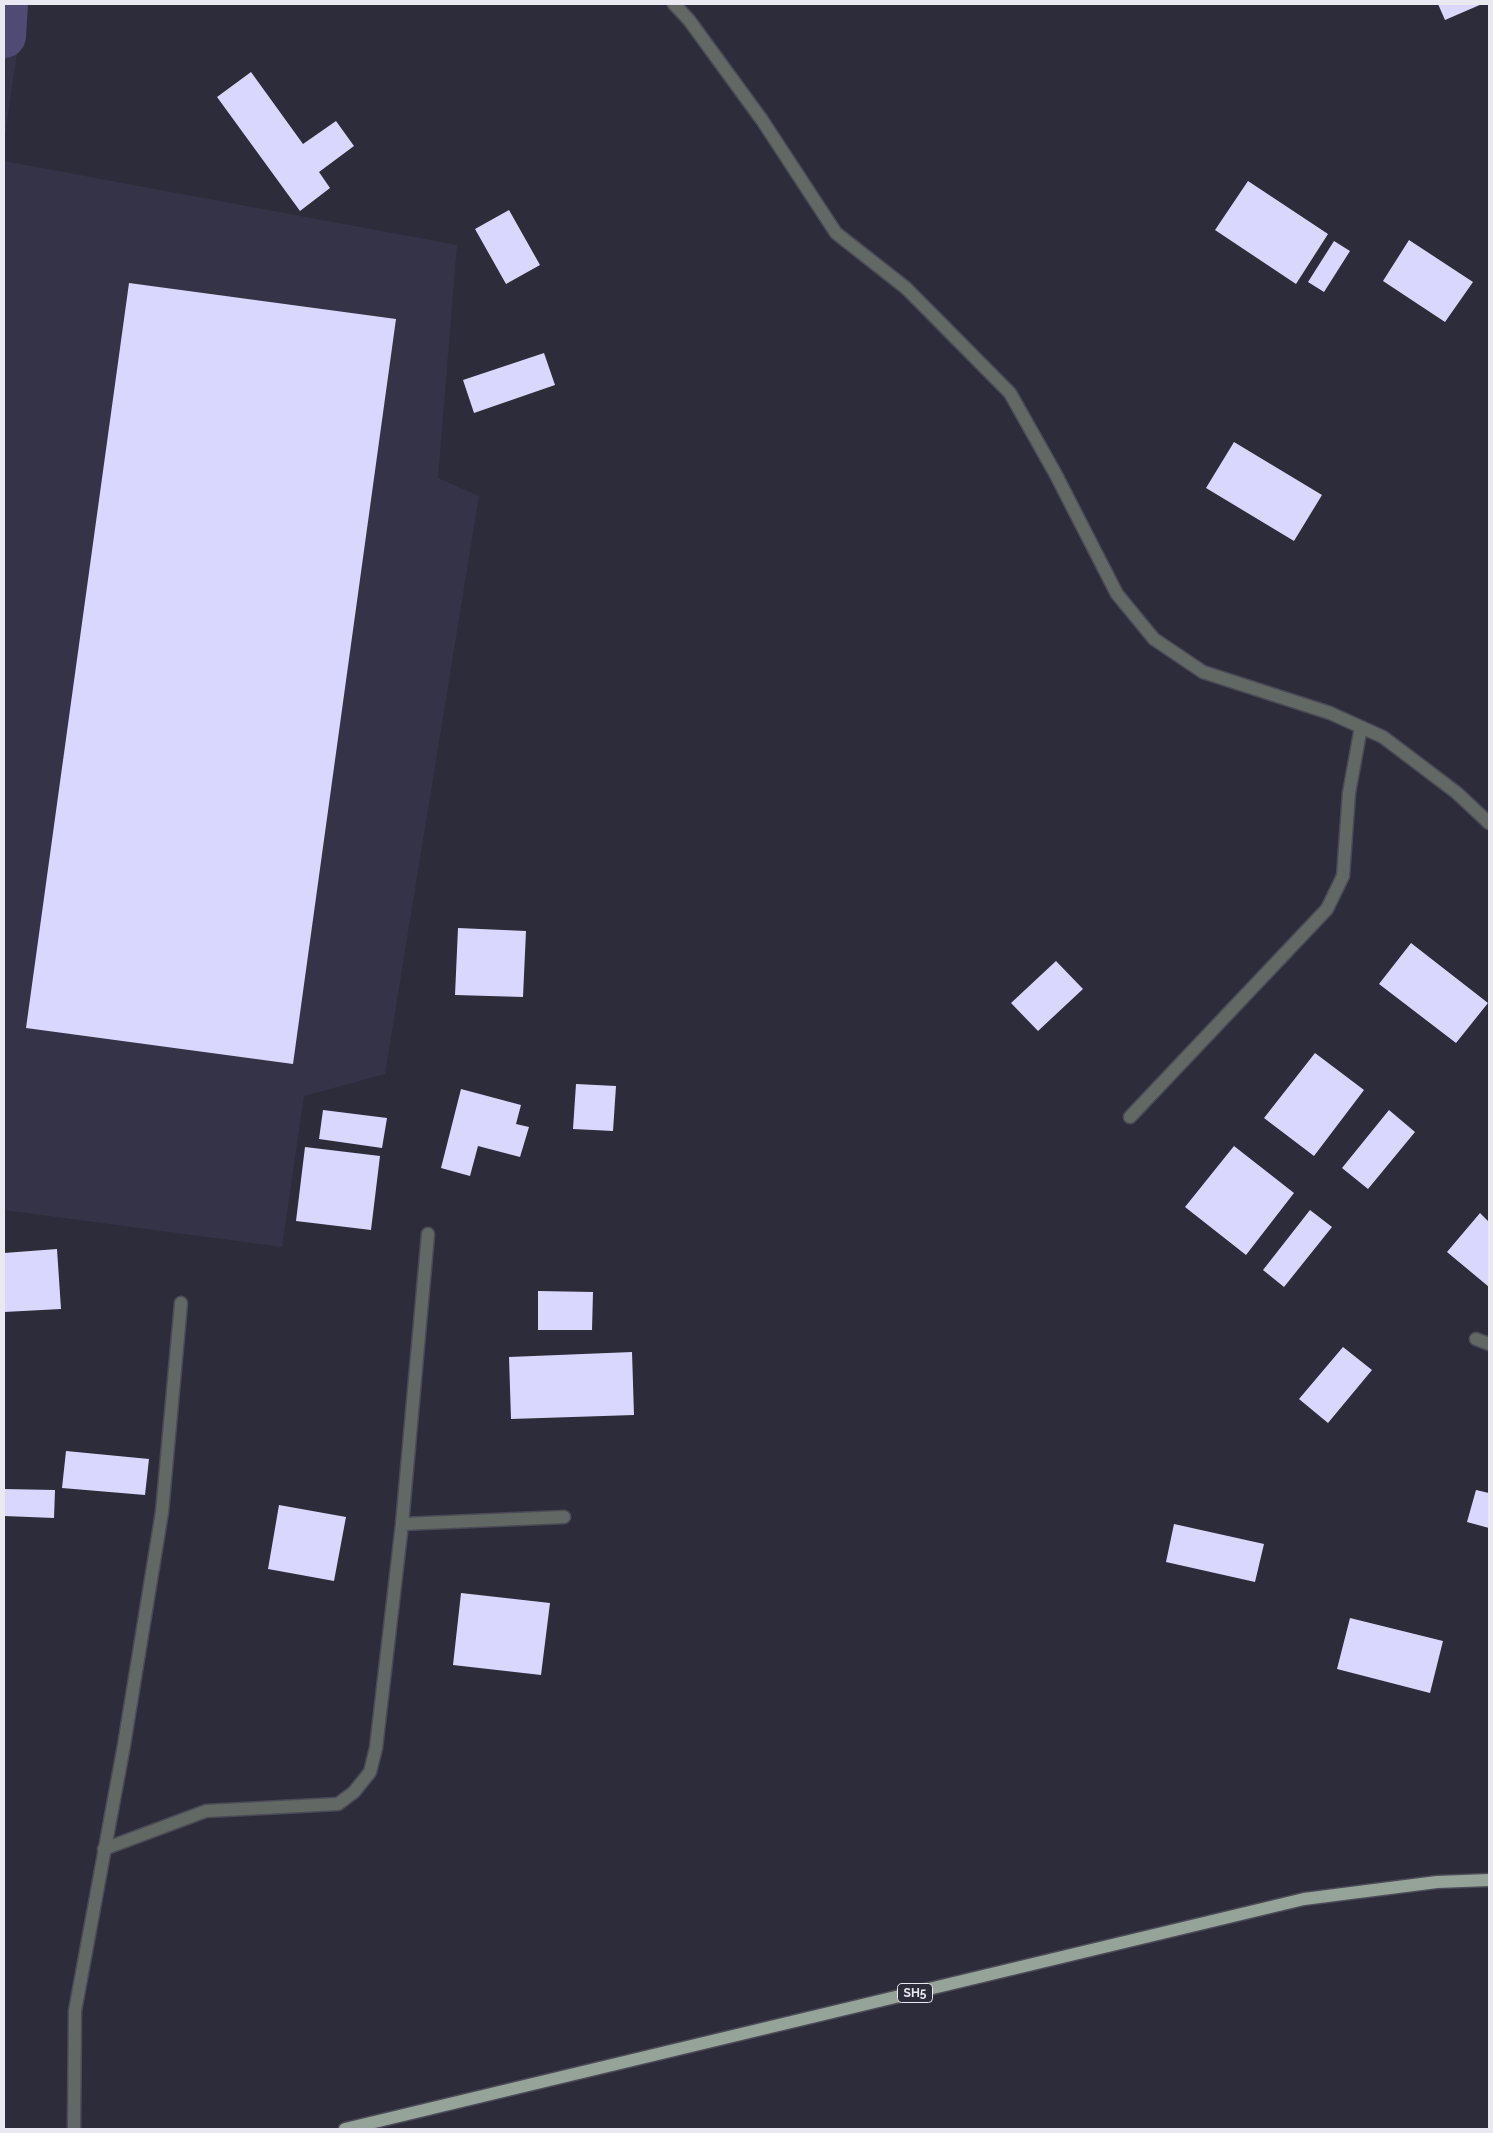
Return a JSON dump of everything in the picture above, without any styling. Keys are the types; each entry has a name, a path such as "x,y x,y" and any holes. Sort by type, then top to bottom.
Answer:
{"main road":[{"name":"SH5","path":"345,2129 1304,1899 1437,1882 1489,1880"}],"street":[{"path":"674,4 689,20 762,120 836,233 906,288 1010,393 1117,594 1154,639 1203,672 1302,704 1383,737 1457,793 1489,823"},
{"path":"1130,1117 1327,909 1343,876 1349,793 1361,727"},
{"path":"104,1848 206,1811 338,1804 354,1792 370,1772 376,1748 402,1524 428,1234"},
{"path":"74,2129 75,2011 124,1745 162,1512 181,1303"},
{"path":"1476,1340 1489,1344"},
{"path":"402,1524 564,1517"}],"shaded area":[{"path":"4,4 24,4 4,143"},
{"path":"4,161 457,245 438,478 479,496 385,1074 304,1096 282,1247 4,1210"}],"building":[{"path":"1438,4 1482,4 1445,20"},
{"path":"251,72 303,144 336,121 354,146 319,172 330,188 300,211 217,97"},
{"path":"1248,181 1328,234 1296,284 1215,230"},
{"path":"509,210 540,265 506,284 475,229"},
{"path":"1409,240 1473,282 1445,322 1383,281"},
{"path":"1334,241 1350,251 1324,292 1308,282"},
{"path":"129,283 396,319 293,1064 26,1028"},
{"path":"544,353 555,385 474,413 463,380"},
{"path":"1234,442 1322,495 1294,541 1206,488"},
{"path":"458,928 526,931 523,997 455,995"},
{"path":"1411,943 1488,1003 1456,1043 1379,984"},
{"path":"1056,961 1083,989 1038,1031 1011,1003"},
{"path":"1315,1053 1364,1090 1314,1156 1264,1118"},
{"path":"576,1084 616,1086 613,1131 573,1129"},
{"path":"461,1089 521,1105 516,1124 529,1127 520,1157 478,1146 470,1176 441,1168"},
{"path":"323,1110 387,1118 382,1148 319,1139"},
{"path":"1389,1110 1415,1132 1368,1189 1342,1168"},
{"path":"1234,1146 1294,1193 1246,1255 1185,1207"},
{"path":"305,1147 380,1156 371,1230 296,1221"},
{"path":"1310,1210 1332,1227 1284,1287 1263,1270"},
{"path":"1480,1213 1489,1222 1489,1287 1447,1252"},
{"path":"57,1249 61,1309 4,1312 4,1253"},
{"path":"538,1291 593,1292 592,1330 538,1330"},
{"path":"1343,1347 1372,1370 1328,1423 1299,1399"},
{"path":"632,1352 634,1415 511,1419 509,1357"},
{"path":"66,1451 149,1459 145,1495 62,1488"},
{"path":"4,1489 55,1490 54,1518 4,1516"},
{"path":"1476,1490 1489,1493 1489,1528 1467,1522"},
{"path":"279,1505 346,1517 334,1581 268,1569"},
{"path":"1174,1524 1264,1544 1255,1582 1166,1562"},
{"path":"461,1593 550,1603 541,1675 453,1665"},
{"path":"1350,1618 1443,1641 1430,1693 1337,1669"}],"waterway":[{"path":"4,36 6,4"}]}
